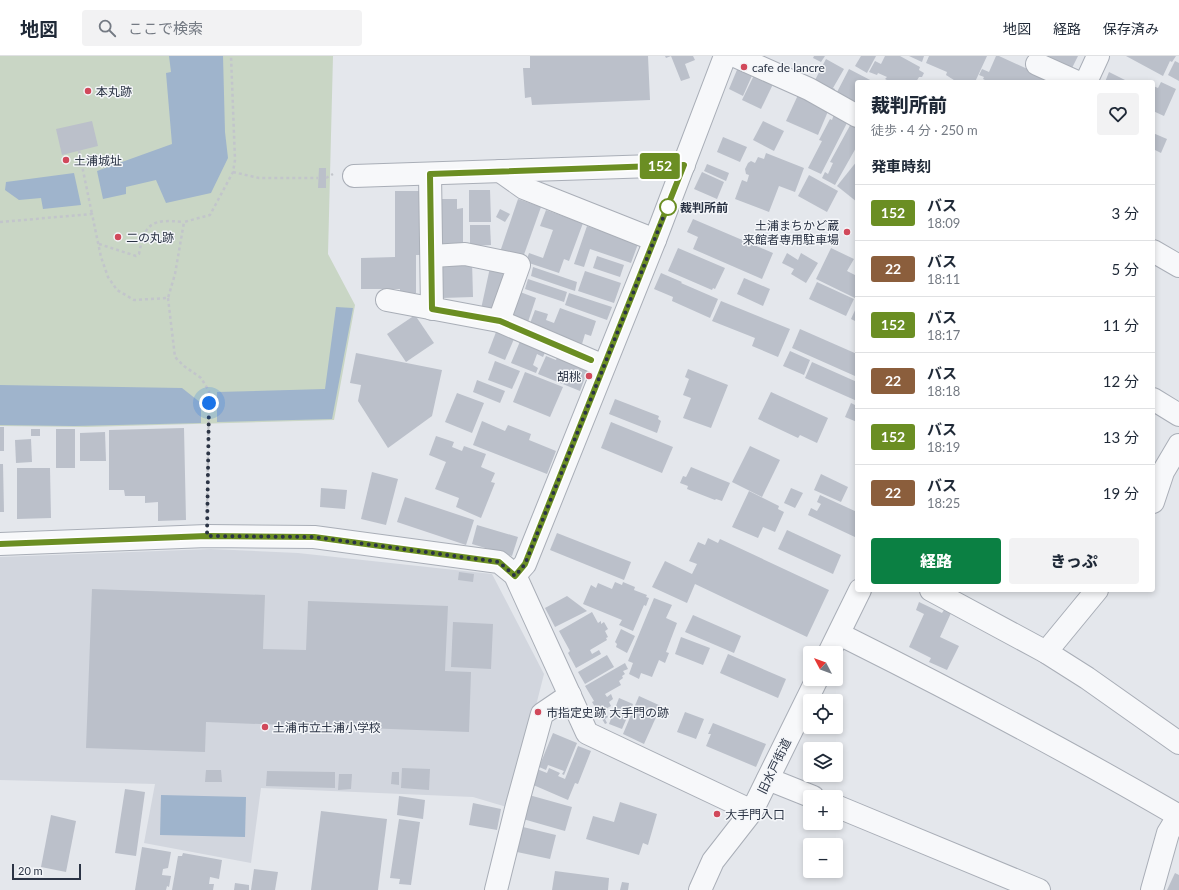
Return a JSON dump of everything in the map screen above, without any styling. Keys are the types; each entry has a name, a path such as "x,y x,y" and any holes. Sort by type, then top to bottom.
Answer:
{"street":[{"path":"515,576 525,564 655,240 725,56"},
{"path":"736,56 808,89 855,115"},
{"path":"1087,80 1098,56"},
{"path":"1037,64 1073,80"},
{"path":"354,176 684,165"},
{"path":"500,172 524,188 655,240"},
{"path":"430,174 432,309"},
{"path":"1155,252 1179,266"},
{"path":"432,256 465,254 519,265 500,321"},
{"path":"387,300 500,321 604,366"},
{"path":"1155,400 1179,415"},
{"path":"1155,496 1163,472 1173,469 1179,445"},
{"path":"0,544 207,536 314,537 499,562 515,576 587,733 752,811"},
{"path":"832,646 859,592"},
{"path":"935,592 1046,652 1178,741"},
{"path":"1046,652 1095,592"},
{"path":"849,639 988,710 1179,815 1168,833 1152,890"},
{"name":"旧水戸街道","path":"700,890 713,861 752,811 814,686"},
{"path":"496,890 542,714 570,695"},
{"path":"768,778 803,793"},
{"path":"843,809 1039,890"}],"path":[{"path":"98,244 136,256 139,254 142,237 147,228 153,223 170,220 184,222 210,215 233,172 236,160 231,56"},
{"path":"79,151 98,244 108,277 117,290 134,300 168,298"},
{"path":"233,172 259,178 318,178"},
{"path":"0,222 92,214"},
{"path":"184,222 175,274 168,298 175,357 184,366 201,378 209,391 207,536"}],"shaded area":[{"name":"土浦市立土浦小学校","path":"211,549 298,553 492,574 544,674 510,808 473,797 261,788 251,863 144,843 155,784 0,780 0,557"}],"green space":[{"path":"0,56 333,56 328,254 355,305 334,420 86,427 0,426"}],"water":[{"path":"169,56 223,56 225,132 228,158 211,193 166,203 156,180 126,187 126,194 103,199 97,171 172,144 166,73 171,72"},
{"path":"74,173 81,205 43,209 41,198 19,200 5,190 6,182"},
{"path":"336,307 353,308 332,419 217,422 217,392 325,389"},
{"path":"0,385 182,388 201,403 201,423 74,426 0,425"},
{"path":"161,795 246,797 245,837 160,835"}],"building":[{"path":"530,56 648,56 650,100 532,105 531,97 525,98 523,68 530,68"},
{"path":"671,56 693,56 695,60 685,64 690,78 681,81"},
{"path":"814,56 825,56 821,62 813,58"},
{"path":"861,56 876,56 867,73 855,66"},
{"path":"885,56 900,56 920,67 919,70 924,73 922,77 919,77 917,80 887,80 885,79 887,77 878,73 877,75 869,72 875,61 881,64"},
{"path":"909,56 924,56 922,62"},
{"path":"929,56 987,56 976,80 954,80 946,75 947,72 926,63"},
{"path":"996,56 999,56 1052,80 985,80 983,79 984,77 979,75 982,69 989,72"},
{"path":"1041,56 1078,56 1071,70"},
{"path":"1126,56 1176,56 1172,62 1170,61 1163,76"},
{"path":"826,59 844,69 833,88 835,89 833,93 814,82"},
{"path":"1175,61 1179,63 1179,81 1168,75"},
{"path":"739,65 754,71 743,96 729,89"},
{"path":"849,69 870,80 855,80 855,107 835,96"},
{"path":"756,71 775,80 761,109 742,100"},
{"path":"1109,72 1125,80 1106,80"},
{"path":"1161,82 1176,89 1164,116 1155,112 1155,87 1158,88"},
{"path":"798,95 829,109 818,135 786,121"},
{"path":"834,114 848,121 821,174 808,168 822,141 819,140 830,119 832,120"},
{"path":"853,120 855,122 855,150 835,185 822,178 825,172 828,174 833,163 830,162"},
{"path":"92,121 98,146 62,155 56,129"},
{"path":"763,121 784,131 774,151 753,140"},
{"path":"1155,134 1167,139 1161,153 1155,150"},
{"path":"723,137 747,147 740,162 717,152"},
{"path":"766,153 804,168 795,192 779,186 769,212 735,199 742,180 747,182 749,175 746,174 745,169 748,163 751,161 755,163 758,157 764,159"},
{"path":"707,164 729,173 726,181 704,171"},
{"path":"855,164 855,200 837,186"},
{"path":"319,168 326,168 326,188 318,188"},
{"path":"702,172 724,182 717,199 694,189"},
{"path":"809,175 838,191 827,212 798,196"},
{"path":"469,190 490,190 491,222 469,222"},
{"path":"395,191 424,191 424,255 416,255 416,293 400,293 400,289 361,289 361,258 395,257"},
{"path":"439,199 457,199 457,209 463,208 463,247 439,248"},
{"path":"518,199 541,207 521,263 499,255"},
{"path":"500,209 510,214 505,222 496,217"},
{"path":"546,210 583,223 569,261 564,259 559,273 526,262 529,253 543,258 553,230 540,226"},
{"path":"693,219 773,253 762,279 693,249 698,237 687,232"},
{"path":"470,225 490,225 491,245 470,246"},
{"path":"587,226 638,244 631,263 590,249 584,267 574,264"},
{"path":"678,248 725,268 715,289 713,288 712,290 668,271"},
{"path":"831,248 854,259 847,271 855,275 855,298 816,279"},
{"path":"787,253 798,260 801,253 818,263 806,283 791,274 794,269 782,263"},
{"path":"597,256 624,265 620,277 593,268"},
{"path":"441,261 472,261 473,297 442,298"},
{"path":"491,263 511,267 495,312 481,309"},
{"path":"533,267 577,282 575,291 531,276"},
{"path":"585,271 621,283 614,303 578,291"},
{"path":"661,273 718,299 710,318 672,301 673,297 654,289"},
{"path":"744,278 770,289 763,306 737,294"},
{"path":"528,279 567,292 564,302 525,289"},
{"path":"817,282 854,299 846,316 809,299"},
{"path":"515,290 536,298 528,322 506,315"},
{"path":"569,293 612,307 607,320 565,305"},
{"path":"721,301 790,329 778,357 752,346 755,338 712,321"},
{"path":"560,308 596,321 591,336 585,334 582,344 529,326 535,310 548,314 546,320 554,323"},
{"path":"855,310 855,321 851,319"},
{"path":"415,315 434,343 406,362 387,334"},
{"path":"800,329 855,353 855,376 792,348"},
{"path":"496,332 514,339 505,360 488,353"},
{"path":"521,339 546,350 543,357 537,354 533,365 538,368 536,373 511,363"},
{"path":"790,351 810,360 804,375 783,366"},
{"path":"356,353 442,370 432,416 388,448 358,401 361,385 350,383"},
{"path":"558,355 589,367 580,391 538,374 546,356 556,360"},
{"path":"495,361 520,371 512,389 488,380"},
{"path":"812,362 855,381 855,400 805,378"},
{"path":"688,369 728,385 711,428 683,418 691,398 683,395 689,379 685,377"},
{"path":"525,372 563,387 550,417 513,402"},
{"path":"477,380 505,391 500,403 473,392"},
{"path":"771,392 828,418 817,443 800,435 798,438 758,419"},
{"path":"457,393 484,403 472,433 445,422"},
{"path":"615,399 659,416 658,419 661,421 657,433 609,414"},
{"path":"851,403 855,405 855,421 845,417"},
{"path":"482,421 505,431 508,425 531,434 529,440 556,451 547,474 473,445"},
{"path":"611,422 673,447 662,473 601,448"},
{"path":"0,427 4,427 4,451 0,451"},
{"path":"184,428 186,520 158,521 158,502 145,503 145,496 125,496 124,490 109,490 109,430"},
{"path":"31,429 40,429 40,436 31,436"},
{"path":"56,429 75,429 75,468 56,468"},
{"path":"105,432 106,461 80,461 80,433"},
{"path":"436,436 454,442 452,447 462,451 464,446 486,454 481,467 495,473 491,482 495,483 481,518 456,507 459,498 435,489 446,462 429,455"},
{"path":"31,439 32,462 16,463 15,440"},
{"path":"750,446 780,460 762,497 732,482"},
{"path":"0,464 3,464 4,512 0,512"},
{"path":"691,467 730,483 722,501 715,500 687,489 688,486 680,483 683,476 686,477"},
{"path":"17,468 50,468 51,518 17,519"},
{"path":"372,472 398,479 386,525 361,519"},
{"path":"821,474 848,487 841,502 814,490"},
{"path":"321,488 347,490 345,509 320,507"},
{"path":"791,488 803,493 795,508 784,503"},
{"path":"749,491 779,506 778,509 784,512 775,532 763,527 758,538 732,527"},
{"path":"820,495 855,511 855,537 808,515 811,508 817,511 821,504 817,502"},
{"path":"405,497 474,520 466,545 397,522"},
{"path":"477,525 518,537 512,556 472,544"},
{"path":"787,530 841,555 833,574 778,549"},
{"path":"557,533 631,562 624,580 550,550"},
{"path":"708,538 718,543 720,539 829,590 807,637 695,584 687,603 652,587 665,561 692,574 697,564 689,561 698,542 705,545"},
{"path":"459,572 474,574 473,582 458,580"},
{"path":"615,582 622,585 623,582 635,587 634,590 647,595 646,597 649,598 646,606 644,605 633,631 619,625 622,620 583,604 591,585 596,588 598,583 612,589"},
{"path":"92,589 265,595 263,649 306,650 308,601 448,606 445,671 471,672 469,732 206,722 205,752 86,748"},
{"path":"567,596 587,611 555,627 545,608"},
{"path":"654,598 672,605 666,618 677,623 666,652 669,653 665,663 659,660 652,677 641,673 639,679 629,674 633,663 628,661"},
{"path":"919,602 942,613 944,610 951,613 940,637 959,646 947,670 929,662 931,658 909,647 924,614 916,610"},
{"path":"592,612 598,623 601,621 601,624 604,622 608,629 605,631 608,637 606,638 607,640 590,650 592,654 599,650 601,654 576,668 568,653 570,651 559,631"},
{"path":"693,615 741,636 734,653 685,632"},
{"path":"453,622 493,624 491,669 451,667"},
{"path":"621,629 635,636 627,653 616,647 617,644 615,642"},
{"path":"681,637 710,648 703,665 675,654"},
{"path":"728,654 786,679 778,698 720,673"},
{"path":"607,655 614,667 585,684 578,672"},
{"path":"625,663 628,669 623,671 625,674 619,681 621,685 605,694 607,697 611,694 613,699 609,702 611,706 604,710 608,717 605,719 607,723 605,724 592,702 594,701 585,686"},
{"path":"639,696 661,706 644,744 623,734"},
{"path":"619,698 633,704 622,729 609,724"},
{"path":"685,712 704,719 696,739 677,732"},
{"path":"713,723 766,744 756,767 706,746 711,734 708,734"},
{"path":"553,733 577,743 564,775 562,774 564,771 548,765 546,770 539,767"},
{"path":"578,746 591,751 578,784 575,783 568,800 531,784 537,769 547,773 549,768 560,773 558,776 565,779"},
{"path":"402,768 430,769 429,790 401,788"},
{"path":"206,770 221,770 222,782 205,782"},
{"path":"267,771 335,772 335,788 266,786"},
{"path":"392,772 399,772 399,785 391,784"},
{"path":"339,774 352,774 351,789 338,790"},
{"path":"125,789 145,792 136,856 115,853"},
{"path":"529,795 572,807 565,831 523,819"},
{"path":"399,796 425,800 423,819 397,815"},
{"path":"620,802 657,814 648,845 643,843 639,855 586,839 593,816 614,822"},
{"path":"473,803 501,809 497,830 469,825"},
{"path":"321,811 387,819 378,890 311,890"},
{"path":"51,815 76,821 66,872 41,867"},
{"path":"399,819 420,822 411,885 399,884 400,879 390,878"},
{"path":"523,827 556,835 550,859 517,852"},
{"path":"142,847 171,852 168,868 163,869 162,875 171,876 169,887 167,886 166,890 135,890"},
{"path":"183,853 222,860 219,879 210,877 209,884 214,884 213,890 172,890 178,856 182,856"},
{"path":"254,869 278,872 275,890 251,890"},
{"path":"555,871 609,878 608,890 552,890"},
{"path":"1175,873 1179,875 1179,890 1167,890"},
{"path":"622,882 629,883 628,890 620,890"},
{"path":"235,883 249,885 249,890 234,890"}],"bus line":[{"name":"152","path":"0,544 207,536 314,537 499,562 515,576 525,564 684,165 430,174 432,309 500,321 591,360"}],"place":[{"name":"cafe de lancre","path":"744,67"},
{"name":"本丸跡","path":"88,91"},
{"name":"土浦城址","path":"66,160"},
{"name":"裁判所前","path":"668,207"},
{"name":"土浦まちかど蔵 来館者専用駐車場","path":"847,232"},
{"name":"二の丸跡","path":"118,237"},
{"name":"胡桃","path":"589,376"},
{"name":"市指定史跡 大手門の跡","path":"538,712"},
{"name":"土浦市立土浦小学校","path":"265,727"},
{"name":"大手門入口","path":"717,814"}],"route":[{"path":"209,403 207,536 314,537 499,562 515,576 525,564 669,203 668,207"}]}
